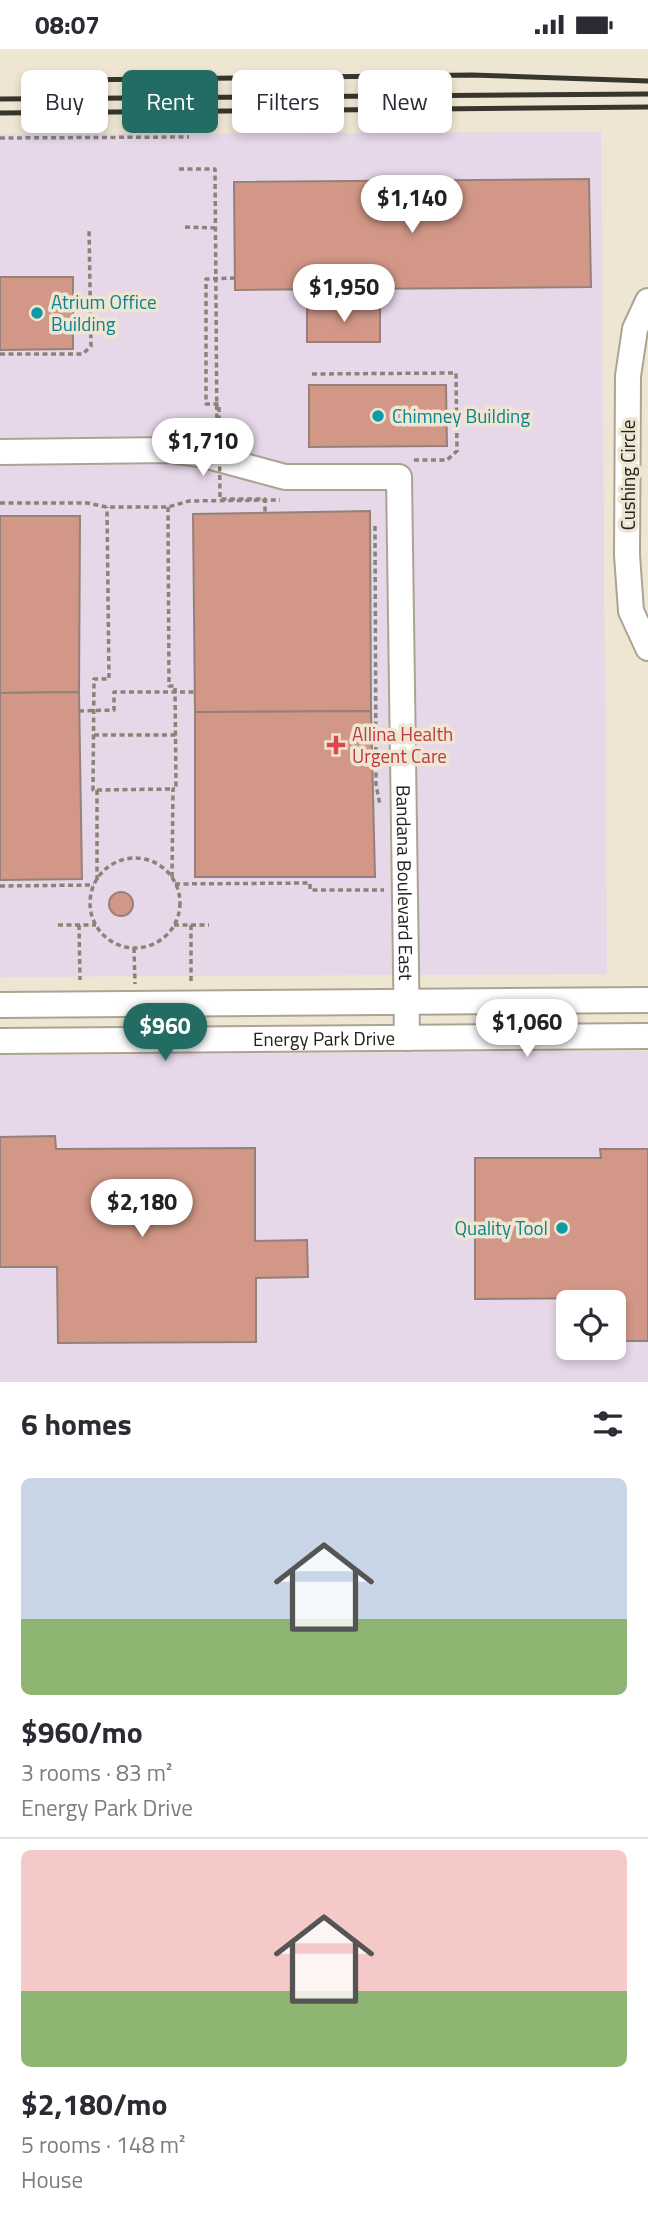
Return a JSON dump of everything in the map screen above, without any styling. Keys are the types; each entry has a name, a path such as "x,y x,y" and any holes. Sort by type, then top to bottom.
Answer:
{"street":[{"name":"Cushing Circle","path":"648,301 635,329 628,376 628,555 631,611 648,648"},
{"path":"0,452 170,450 200,454 285,477 405,469"},
{"name":"Bandana Boulevard East","path":"405,469 393,890 406,1002 407,1038"},
{"name":"Energy Park Drive","path":"0,1005 648,1000"},
{"name":"Energy Park Drive","path":"0,1041 648,1036"}],"path":[{"path":"0,138 189,137"},
{"path":"179,169 215,169 217,442 227,444"},
{"path":"185,227 215,228"},
{"path":"0,354 83,354 91,346 89,228"},
{"path":"235,278 206,279 206,404 219,404 220,499 265,499 265,513"},
{"path":"312,374 456,373 457,451 447,460 405,469"},
{"path":"0,503 168,507 189,501 282,500"},
{"path":"107,507 108,679 94,679 93,790 176,789 175,686 169,686 168,507"},
{"path":"375,513 376,785 380,817"},
{"path":"79,711 114,710 114,692 195,692"},
{"path":"94,735 176,735"},
{"path":"172,878 173,789"},
{"path":"0,886 95,882 116,862 131,858 146,859 163,868 175,884 179,912 174,925 162,938 150,945 134,948 118,944 101,933 96,925 89,902 95,882 97,790"},
{"path":"381,878 393,890"},
{"path":"175,884 310,883 310,890 393,890"},
{"path":"381,900 393,890"},
{"path":"58,925 96,925"},
{"path":"79,925 80,981"},
{"path":"174,925 209,925"},
{"path":"191,925 191,981"},
{"path":"134,948 135,1004"}],"shaded area":[{"path":"601,132 607,974 0,977 0,134"},
{"path":"648,1051 648,1382 0,1382 0,1055"}],"building":[{"path":"589,179 591,287 235,290 234,182"},
{"name":"Atrium Office Building","path":"0,277 73,277 73,349 0,350"},
{"path":"307,306 380,306 380,342 307,342"},
{"name":"Chimney Building","path":"309,385 446,385 447,446 309,447"},
{"path":"370,511 371,711 195,712 193,514"},
{"path":"0,516 80,516 79,692 0,693"},
{"path":"79,692 82,879 0,880 0,693"},
{"path":"371,711 375,877 195,877 195,712"},
{"path":"121,892 129,896 133,904 129,912 121,916 113,912 109,904 113,896"},
{"path":"55,1136 56,1149 255,1148 255,1241 307,1240 308,1277 256,1278 256,1342 58,1343 57,1267 0,1267 0,1137"},
{"name":"Quality Tool","path":"600,1149 648,1149 648,1341 626,1341 626,1290 556,1290 556,1298 475,1299 475,1158 601,1158"}],"railway":[{"path":"108,80 472,75 648,81"},
{"path":"0,99 648,94"},
{"path":"0,113 648,107"}],"place":[{"name":"Atrium Office Building","path":"37,313"},
{"name":"Chimney Building","path":"378,416"},
{"name":"Allina Health Urgent Care","path":"336,745"},
{"name":"Quality Tool","path":"562,1228"}]}
